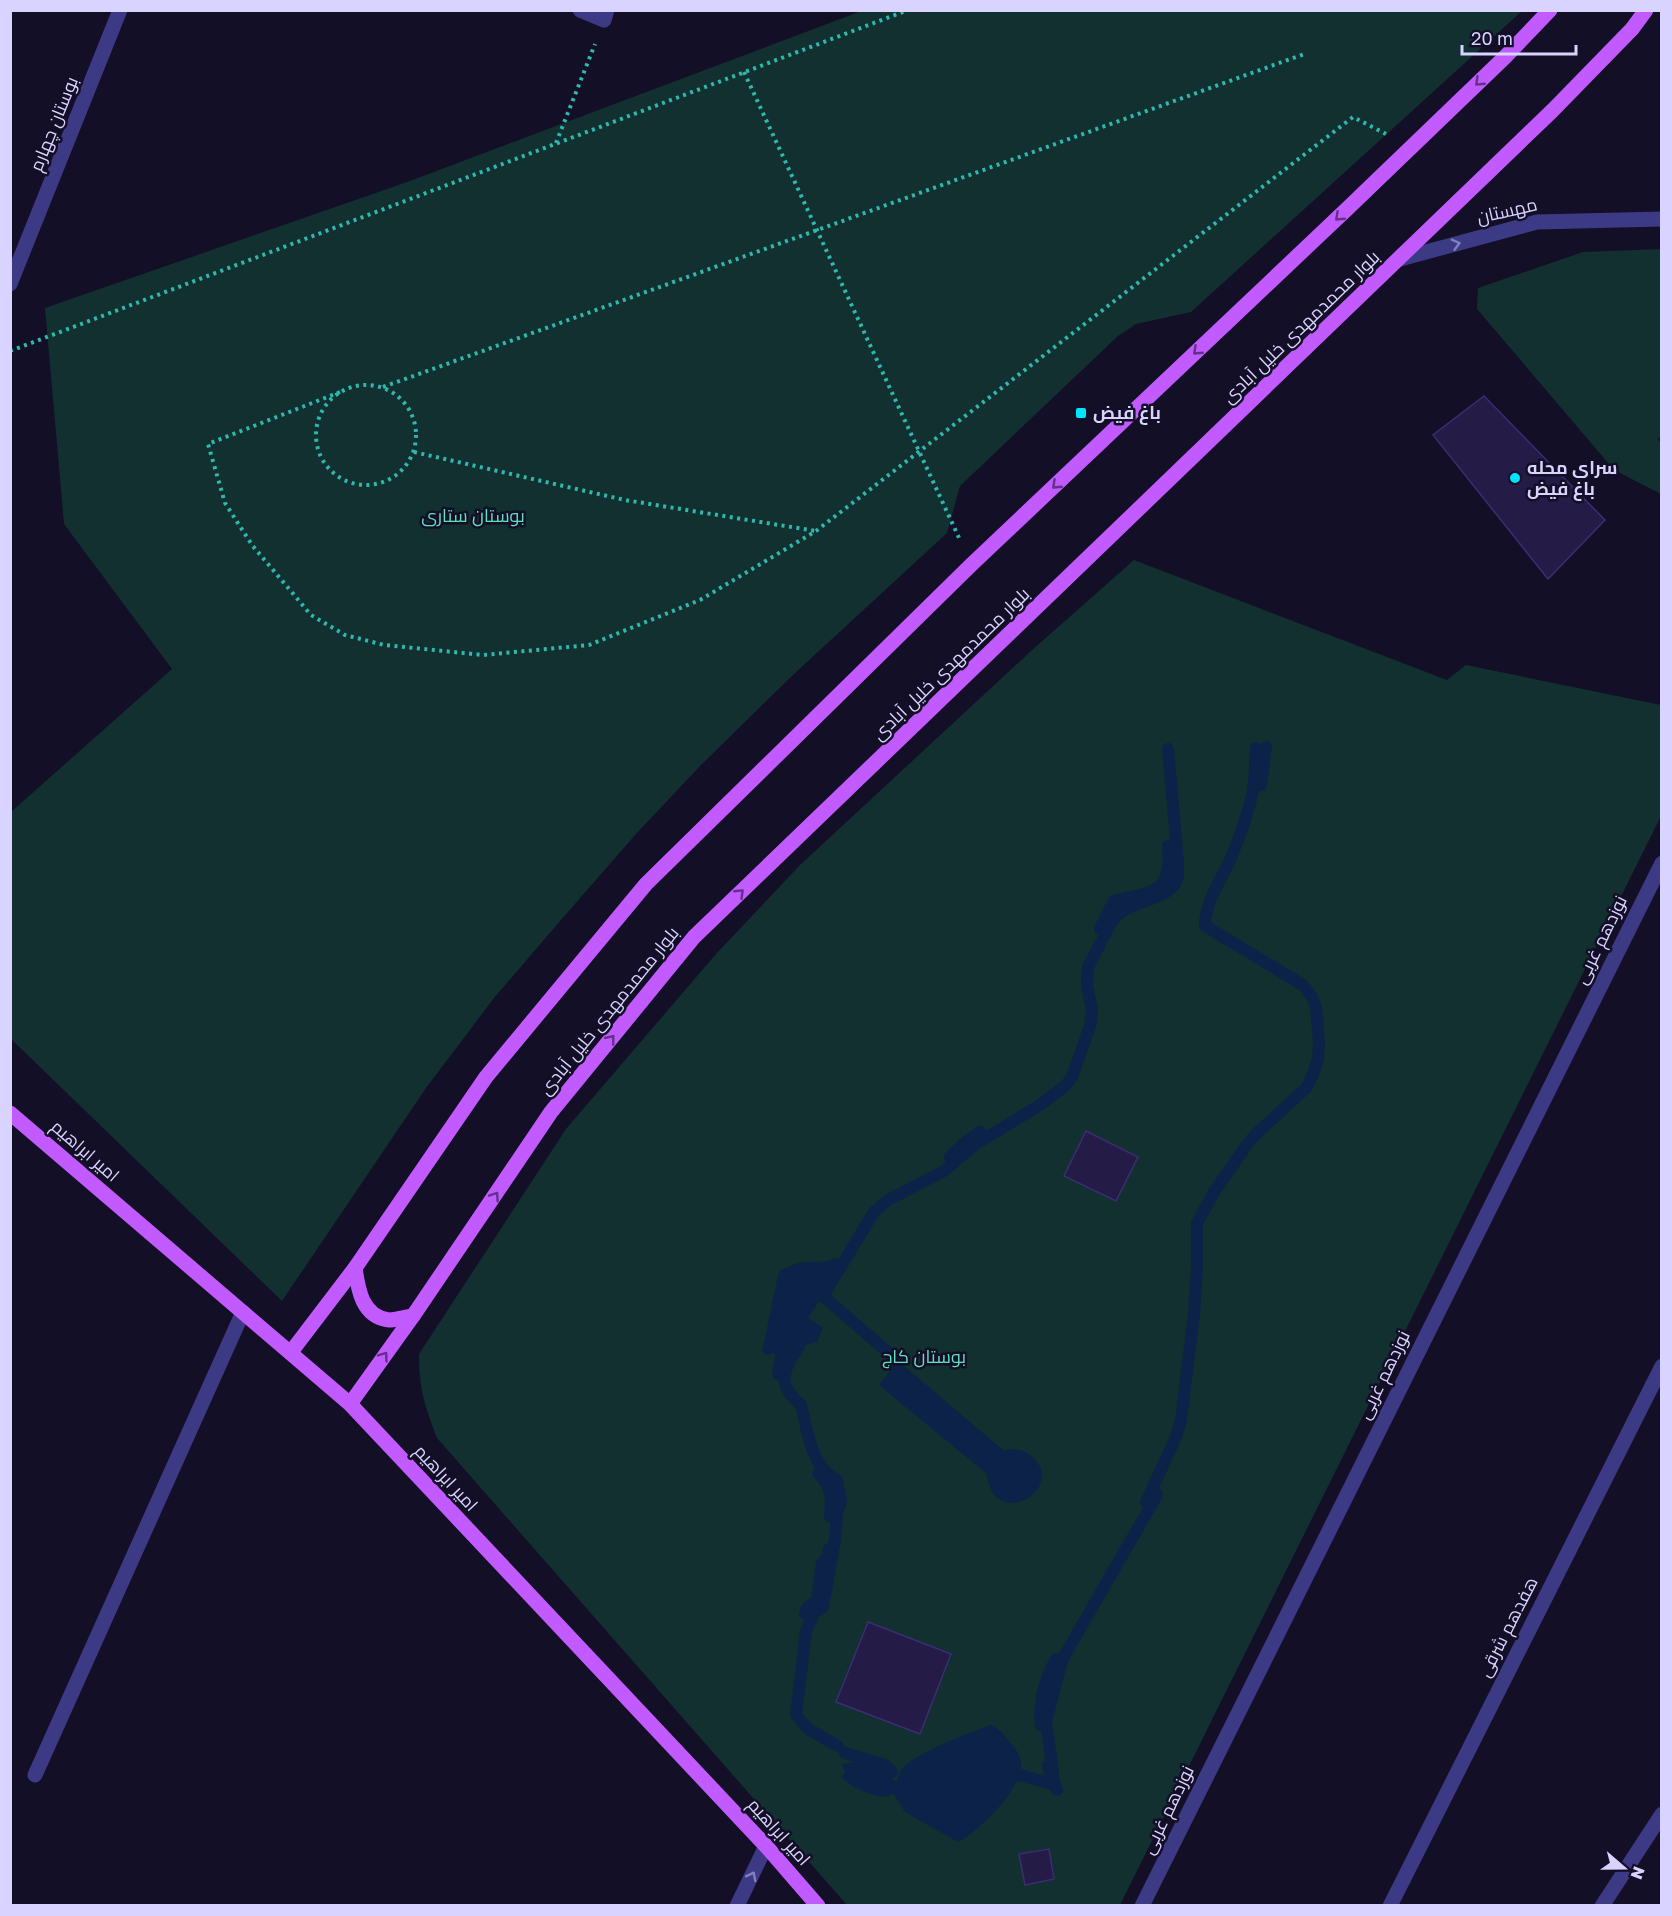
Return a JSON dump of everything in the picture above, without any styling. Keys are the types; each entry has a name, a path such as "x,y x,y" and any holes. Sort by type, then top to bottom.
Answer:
{"main road":[{"path":"291,1352 355,1268 486,1077 646,884 971,565 1505,57 1550,10"},
{"name":"بلوار محمدمهدی خلیل آبادی","path":"350,1404 551,1112 694,937 1400,259 1553,110 1632,29 1646,10"},
{"name":"امیر ابراهیم","path":"10,1113 350,1404 766,1846 818,1905"},
{"path":"355,1268 359,1293 369,1312 388,1320 412,1316"}],"street":[{"name":"بوستان چهارم","path":"10,285 120,10"},
{"path":"580,10 606,15"},
{"name":"مهستان","path":"1400,259 1537,222 1662,219"},
{"name":"نوزدهم غربی","path":"1142,1905 1662,863"},
{"path":"36,1775 243,1312"},
{"name":"هفدهم شرقی","path":"1390,1905 1662,1366"},
{"path":"1602,1905 1662,1814"},
{"path":"736,1905 766,1846"}],"path":[{"path":"10,351 908,10"},
{"path":"556,144 606,15"},
{"path":"383,387 1308,53"},
{"path":"744,72 971,565"},
{"path":"340,392 326,404 318,419 316,436 319,453 328,468 342,480 358,485 376,485 392,479 406,468 414,452 417,435 414,419 407,405 397,394 383,387 368,384 354,386 208,444 225,503 252,545 311,615 345,635 384,645 483,655 589,645 700,600 816,531 1353,117 1411,147"},
{"path":"414,452 625,500 816,531"}],"green space":[{"name":"بوستان ستاری","path":"864,10 1522,11 1191,312 1136,324 1118,336 960,486 947,533 794,674 701,765 636,834 494,998 426,1088 282,1301 11,1039 11,812 172,669 64,524 45,308 410,181"},
{"path":"1661,249 1662,433 1658,440 1661,442 1661,494 1614,470 1477,309 1478,288 1583,252"},
{"name":"بوستان کاج","path":"1134,560 1447,680 1466,665 1661,705 1661,816 1120,1905 847,1905 437,1438 424,1398 419,1354 566,1129 716,954 800,865 1031,651"}],"water":[{"path":"835,1258 839,1260 816,1298 819,1301 808,1318 823,1328 817,1342 767,1355 762,1352 779,1271 800,1263 824,1262"},
{"path":"898,1361 1004,1451 1024,1451 1030,1455 1040,1467 1041,1480 1036,1491 1026,1499 1014,1503 1002,1501 992,1492 987,1474 879,1385"},
{"path":"991,1725 1003,1733 1017,1751 1021,1764 1020,1774 998,1808 977,1829 958,1842 905,1812 893,1793 888,1797 875,1795 851,1785 841,1777 845,1772 842,1764 855,1762 885,1771 896,1782 902,1769 917,1757"}],"building":[{"name":"سرای محله باغ فیض","path":"1484,396 1605,520 1548,579 1433,435"},
{"path":"1086,1131 1138,1157 1116,1201 1064,1176"},
{"path":"868,1622 951,1654 920,1734 836,1702"},
{"path":"1049,1849 1054,1879 1025,1885 1019,1854"}],"waterway":[{"path":"1261,785 1266,747"},
{"path":"1146,1502 1176,1437 1181,1420 1194,1314 1197,1223 1214,1192 1246,1146 1307,1087 1318,1059 1316,1007 1303,985 1205,926 1211,897 1229,862 1247,814 1253,790 1256,748"},
{"path":"1103,938 1119,914 1166,892 1177,880 1178,863 1168,749"},
{"path":"1100,929 1114,901 1150,892 1163,882 1167,873 1168,846"},
{"path":"898,1361 823,1296 874,1212 888,1200 944,1171 976,1144 1040,1105 1066,1085 1072,1077 1090,1026 1092,1010 1087,985 1088,967 1100,944"},
{"path":"950,1157 980,1132"},
{"path":"799,1347 786,1370 785,1384 793,1398 801,1405 808,1436 821,1467 837,1480 841,1502 837,1513 835,1539 823,1607 814,1613 806,1631 796,1715 808,1729 838,1746"},
{"path":"778,1374 782,1351"},
{"path":"818,1473 830,1494 830,1517"},
{"path":"1049,1771 1053,1773 1046,1722 1062,1660 1157,1495"},
{"path":"805,1614 807,1608 817,1600 822,1563 828,1557 829,1549"},
{"path":"1041,1725 1043,1691 1056,1659"},
{"path":"845,1753 885,1765 892,1772"},
{"path":"1048,1766 1057,1790"},
{"path":"1020,1775 1055,1785"}],"place":[{"name":"باغ فیض","path":"1081,413"},
{"name":"سرای محله باغ فیض","path":"1515,478"}]}
